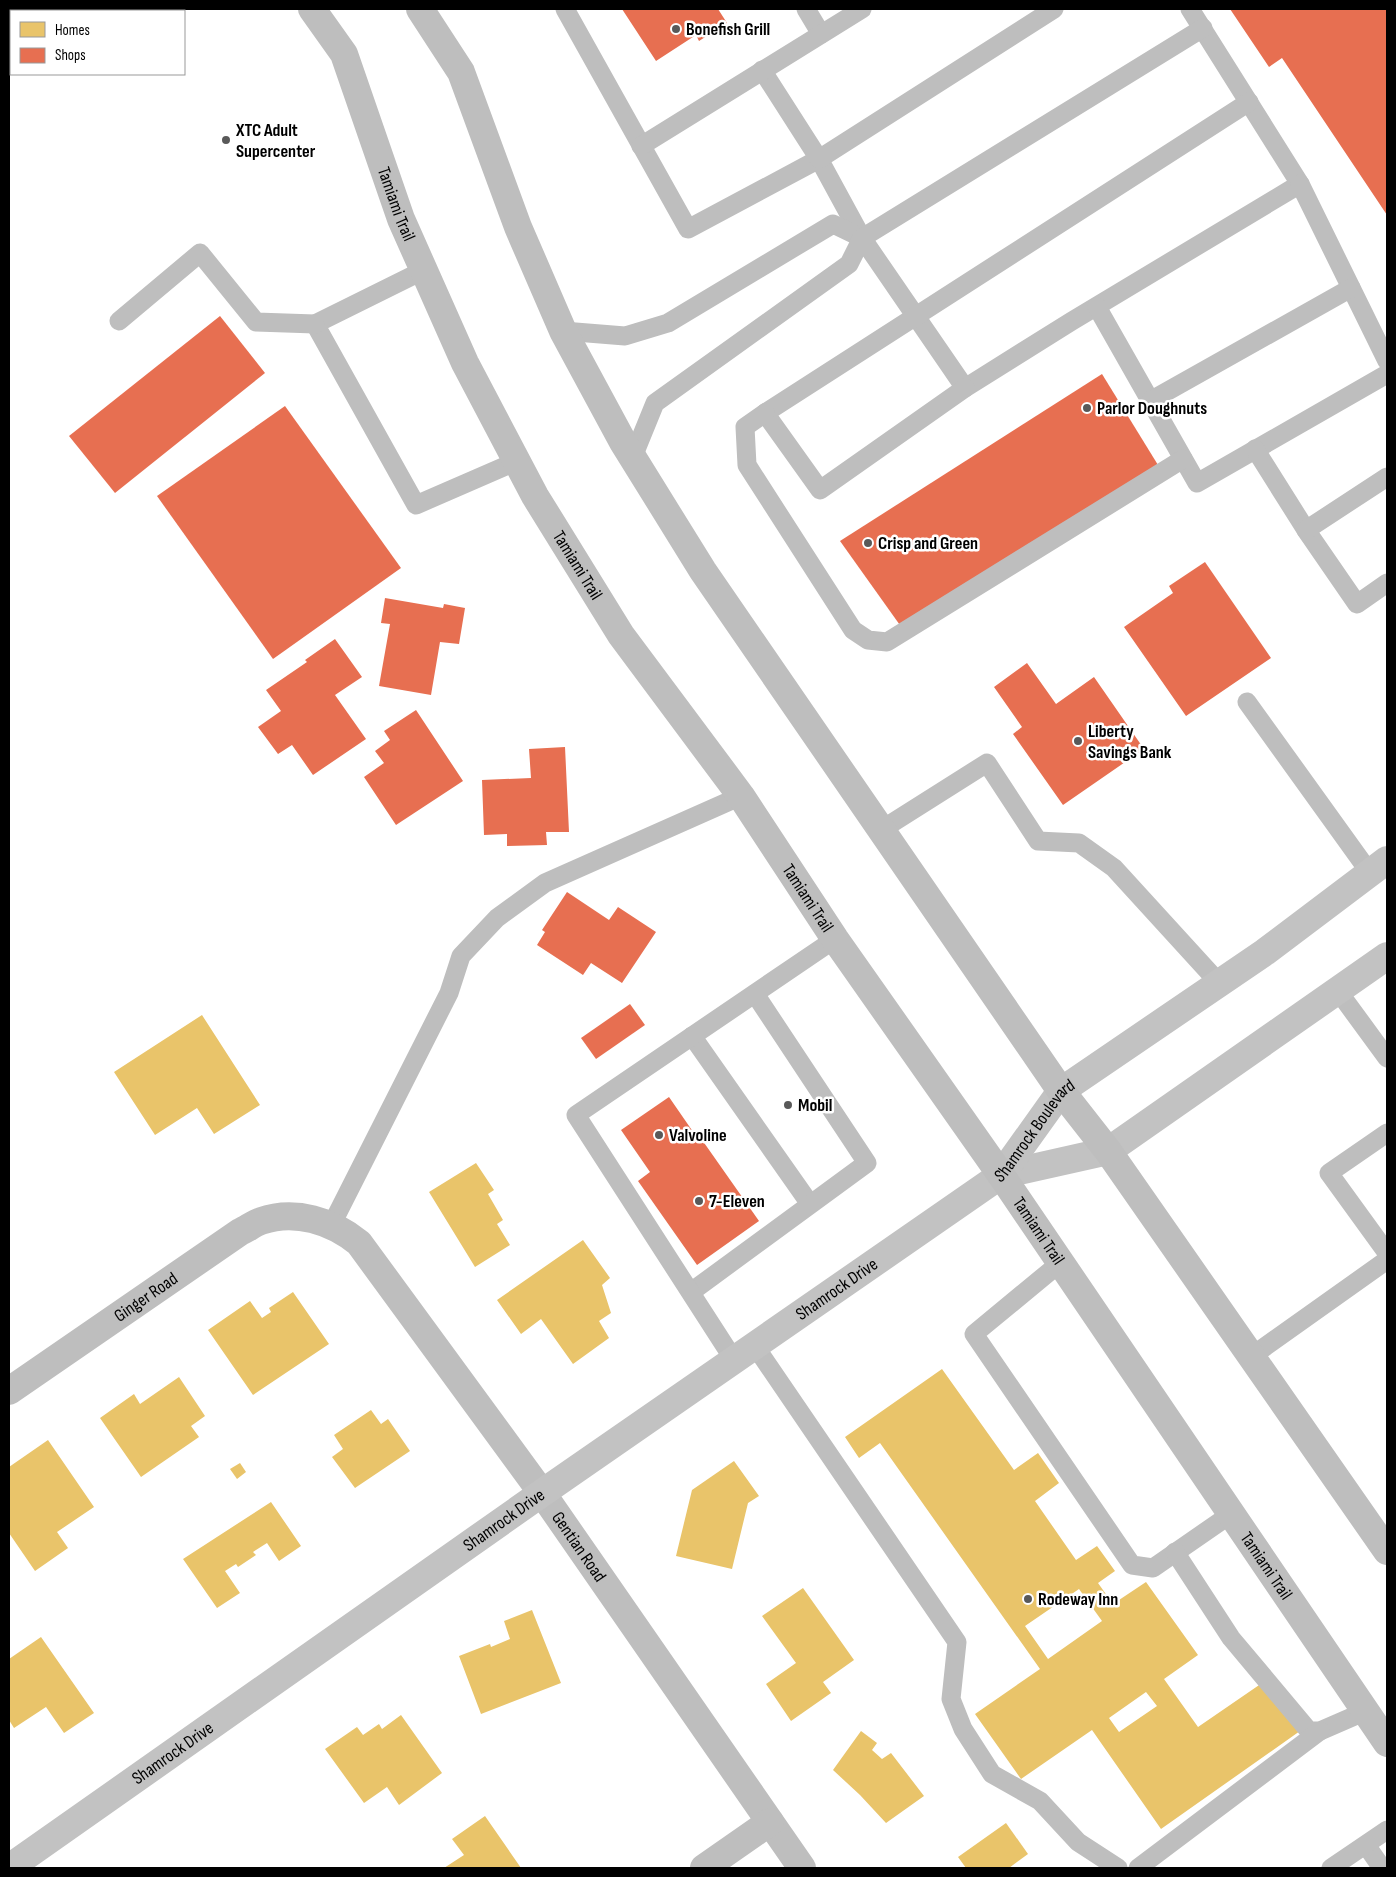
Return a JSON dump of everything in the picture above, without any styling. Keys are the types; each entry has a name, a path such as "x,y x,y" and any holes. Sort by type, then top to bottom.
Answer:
{"main road":[{"name":"Tamiami Trail","path":"312,9 344,54 401,219 465,363 535,496 621,635 741,796 835,939 1001,1175 1387,1742"},
{"path":"331,9 344,54"},
{"path":"420,9 461,72"},
{"path":"440,9 518,227 563,332 633,457 703,571 1061,1091 1108,1150 1387,1551"},
{"name":"Gentian Road","path":"288,1216 319,1220 346,1232 359,1243 542,1493 802,1868"},
{"name":"Ginger Road","path":"9,1391 240,1232 261,1221 288,1216"},
{"path":"704,1868 770,1822"}],"street":[{"name":"Shamrock Boulevard","path":"1001,1175 1061,1091 1265,952 1378,867"},
{"name":"Shamrock Boulevard","path":"1001,1175 1108,1150 1387,956"},
{"name":"Shamrock Drive","path":"9,1868 542,1493 1001,1175"}],"lane":[{"path":"565,9 688,229 819,159 1054,9"},
{"path":"806,9 821,34"},
{"path":"642,146 862,9"},
{"path":"1190,9 1300,184 1387,361"},
{"path":"633,457 655,403 849,264 862,238 1203,28"},
{"path":"762,70 819,159 862,238 965,388"},
{"path":"1183,459 887,642 868,640 853,630 747,465 745,427 1249,102"},
{"path":"765,413 820,490 965,388 1300,184"},
{"path":"563,332 625,336 668,323 833,224 862,238"},
{"path":"118,321 200,253 256,322 315,324 424,270"},
{"path":"1150,401 1351,288"},
{"path":"1096,307 1197,483 1387,374"},
{"path":"315,324 416,505 517,462"},
{"path":"1255,449 1306,530 1357,604 1387,583"},
{"path":"1306,530 1387,477"},
{"path":"1247,702 1378,867"},
{"path":"881,830 987,763 1038,842 1079,843 1114,868 1219,984"},
{"path":"331,1226 449,993 461,956 485,930 497,918 545,883 741,796"},
{"path":"835,939 576,1116 691,1292 745,1353 957,1642 951,1699 963,1730 992,1774 1040,1801 1078,1842 1118,1868"},
{"path":"1338,991 1387,1058"},
{"path":"691,1292 867,1163 755,994"},
{"path":"692,1036 810,1204"},
{"path":"1387,1133 1328,1173 1387,1253"},
{"path":"1252,1356 1387,1260"},
{"path":"1060,1263 974,1334 1132,1565 1153,1568 1231,1514"},
{"path":"1175,1552 1231,1638 1309,1730 1320,1731"},
{"path":"1138,1868 1320,1731 1366,1711"},
{"path":"1331,1868 1387,1830"},
{"path":"1366,1845 1382,1868"}],"building: Homes":[{"path":"202,1015 260,1105 214,1134 197,1108 155,1135 114,1072"},
{"path":"476,1163 494,1190 488,1194 503,1220 497,1224 510,1245 475,1267 429,1192"},
{"path":"583,1240 610,1278 602,1285 611,1313 599,1321 609,1338 573,1364 541,1319 521,1334 497,1300"},
{"path":"293,1292 329,1344 253,1395 208,1330 250,1301 262,1318 271,1312 269,1308"},
{"name":"Rodeway Inn","path":"942,1369 1014,1470 1038,1453 1059,1483 1035,1501 1076,1560 1097,1546 1115,1571 1098,1583 1113,1604 1146,1582 1198,1655 1164,1679 1198,1727 1265,1681 1300,1731 1161,1829 1092,1730 1021,1779 975,1714 1040,1669 880,1443 859,1458 845,1437","holes":["1079,1589 1102,1621 1048,1659 1025,1626","1146,1692 1157,1706 1119,1732 1109,1718"]},
{"path":"179,1377 205,1416 191,1426 199,1437 141,1477 100,1418 134,1394 140,1404"},
{"path":"371,1410 381,1424 388,1419 410,1451 355,1488 332,1457 343,1449 334,1435"},
{"path":"48,1440 94,1507 57,1532 68,1548 35,1571 9,1533 9,1467"},
{"path":"734,1461 759,1496 748,1503 732,1569 676,1556 692,1490"},
{"path":"240,1463 246,1472 237,1479 230,1469"},
{"path":"271,1502 301,1546 279,1561 267,1543 253,1552 256,1555 238,1567 236,1564 225,1571 240,1593 217,1608 183,1559"},
{"path":"803,1588 854,1660 823,1682 831,1693 791,1721 766,1684 796,1663 762,1616"},
{"path":"532,1610 561,1683 481,1714 459,1656 490,1644 491,1647 510,1639 504,1621"},
{"path":"41,1637 94,1713 64,1733 46,1707 14,1728 9,1720 9,1659"},
{"path":"401,1715 442,1773 399,1805 387,1787 364,1803 325,1749 357,1727 363,1735 379,1724 382,1729"},
{"path":"861,1731 877,1743 872,1750 882,1759 891,1753 924,1796 886,1823 833,1770"},
{"path":"485,1816 521,1868 444,1868 464,1855 452,1839"},
{"path":"1006,1823 1028,1854 1009,1868 966,1868 958,1857"}],"building: Shops":[{"name":"Bonefish Grill","path":"622,9 718,9 727,23 699,41 696,35 656,61"},
{"path":"1230,9 1387,9 1387,215 1282,58 1269,67"},
{"path":"220,316 265,373 115,493 69,436"},
{"path":"1102,374 1158,465 902,628 840,541"},
{"path":"285,406 401,568 273,659 157,496"},
{"path":"1205,562 1271,658 1186,716 1124,627 1173,593 1169,586"},
{"path":"385,598 443,608 444,604 465,608 459,644 440,642 431,695 379,686 390,624 381,623"},
{"path":"335,639 362,677 335,695 366,739 313,775 292,745 278,754 258,727 281,711 266,690 307,662 305,660"},
{"name":"Liberty Savings Bank","path":"1027,663 1056,704 1094,677 1144,749 1063,805 1013,734 1022,727 994,687"},
{"path":"416,710 463,781 396,825 364,777 384,763 375,751 390,740 384,731"},
{"path":"565,747 569,832 546,832 547,845 507,846 507,834 484,835 482,780 531,778 529,749"},
{"path":"567,892 609,920 618,907 656,932 622,983 591,963 583,975 537,945 545,932 542,930"},
{"path":"630,1004 645,1025 596,1059 581,1038"},
{"name":"7-Eleven","path":"669,1097 698,1139 700,1137 759,1221 697,1265 638,1181 650,1172 621,1130"}],"place":[{"name":"Bonefish Grill","path":"676,29"},
{"name":"XTC Adult Supercenter","path":"226,140"},
{"name":"Parlor Doughnuts","path":"1087,408"},
{"name":"Crisp and Green","path":"868,543"},
{"name":"Liberty Savings Bank","path":"1078,741"},
{"name":"Mobil","path":"788,1105"},
{"name":"Valvoline","path":"659,1135"},
{"name":"7-Eleven","path":"699,1201"},
{"name":"Rodeway Inn","path":"1028,1599"}]}
